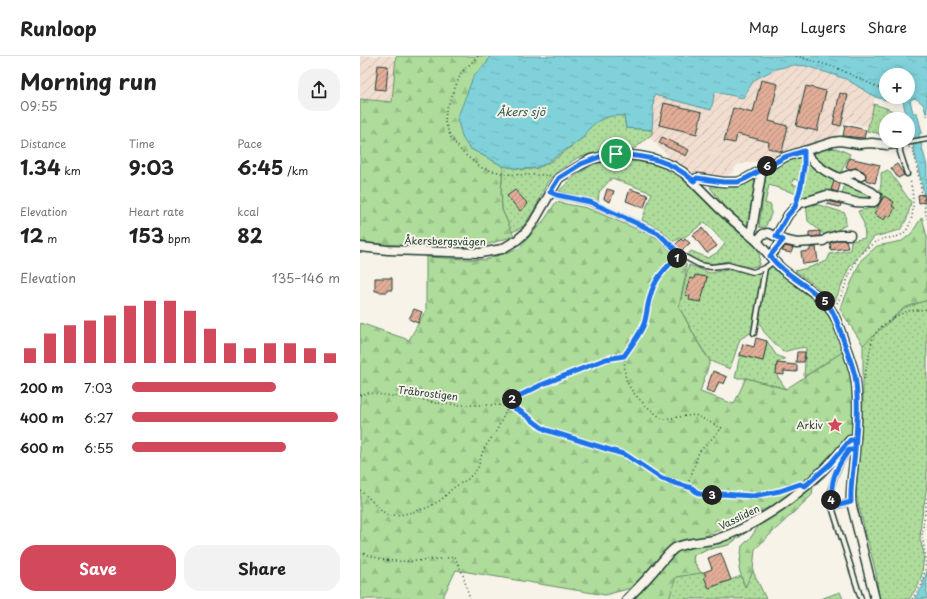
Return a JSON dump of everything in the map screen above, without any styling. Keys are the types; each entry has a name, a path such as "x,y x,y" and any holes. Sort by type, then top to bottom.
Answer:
{"street":[{"path":"694,181 697,178 723,182 738,182 785,157 840,141 859,144 879,144"},
{"path":"804,151 822,170 872,192 876,196 875,201 872,203 855,202 828,195 801,203 788,215 772,258 817,295 831,309 852,364 856,391 857,415 855,450 850,491 851,502 875,599"},
{"name":"Åkersbergsvägen","path":"360,247 388,250 480,253 502,249 525,233 533,223 559,178 591,159 616,154 654,159 677,168 694,181 721,210 754,238 772,258"},
{"path":"754,238 762,169"},
{"path":"840,178 855,173 861,176"},
{"path":"754,238 768,233 797,243 823,241 838,235 850,235"},
{"name":"Vassliden","path":"627,599 674,549 685,544 716,539 748,526 774,510 805,486 830,464 850,440 855,440"}],"lane":[{"path":"915,141 927,139"},
{"path":"900,148 907,174"},
{"path":"550,192 557,195 590,202 658,233 688,260 706,267 728,265 753,272 765,268"},
{"path":"754,333 765,268 772,258"},
{"path":"855,450 849,450 841,462 831,489 832,507 861,599"},
{"path":"832,507 851,502"}],"path":[{"path":"478,56 461,73 446,110 445,122 451,138 463,153 480,167 485,169 521,176 541,174 559,178"},
{"path":"796,56 837,68 879,88"},
{"path":"913,149 927,219"},
{"path":"795,207 801,186 804,167 804,151"},
{"path":"831,309 843,293 850,274 861,254 872,244 885,239 897,237 903,234 908,228 914,202 910,179"},
{"path":"681,255 662,271 650,296 644,324 624,356 626,379 634,393 662,418 695,415 722,428 699,452 687,487"},
{"path":"856,391 862,386 873,336 876,331 904,313 927,309"},
{"path":"360,490 388,516 405,514 427,508 441,500 453,488 468,479 478,468 483,450 497,430 511,400 541,385 606,359 624,356"},
{"name":"Träbrostigen","path":"360,396 368,393 424,400 435,403 459,405 485,404 515,407 536,425 546,430 626,455 662,479 692,488 699,494 753,496 780,491 800,484 805,486"},
{"path":"912,599 921,586 925,571 926,558 922,535 927,498"},
{"path":"360,553 382,559 402,561 425,561 455,557 464,575 470,599"}],"shaded area":[{"path":"360,56 396,56 393,102 360,99"},
{"path":"794,65 806,66 846,79 875,97 868,127 846,122 837,136 771,158 737,165 733,172 723,178 694,176 672,160 649,137 652,134 653,95 711,110 715,92 743,98 754,80 775,69"}],"green space":[{"path":"396,56 490,56 483,68 469,148 503,166 501,191 502,210 514,236 489,244 466,246 426,247 360,242 360,99 392,102"},
{"path":"874,104 895,112 879,112 879,134 867,131"},
{"path":"614,115 624,116 626,128 652,130 652,134 634,149 603,151 577,158 557,172 548,181 536,207 523,227 512,232 502,210 501,191 503,166 529,169 543,166 555,159 584,137 589,128 596,122"},
{"path":"828,148 839,149 850,154 840,174 819,164 811,151"},
{"path":"801,155 803,168 800,181 793,179 792,184 799,186 797,194 769,185 765,203 771,205 771,214 765,228 759,227 766,173 783,162"},
{"path":"620,160 654,165 666,169 686,181 732,227 760,251 759,265 747,267 729,261 707,264 700,263 689,257 689,253 691,251 708,258 718,252 725,244 705,222 686,236 672,242 663,231 642,220 652,193 612,178 599,192 598,202 559,191 575,176 594,164"},
{"path":"811,163 835,179 831,191 801,197 807,165"},
{"path":"888,170 911,202 907,219 900,230 874,237 849,268 834,303 815,285 795,271 827,261 830,254 850,250 851,241 865,238 864,224 858,211 871,208 879,192 881,173"},
{"path":"758,179 749,229 727,210 710,187 735,186"},
{"path":"845,184 874,196 871,201 842,194"},
{"path":"556,202 587,208 660,239 686,264 686,272 679,307 700,346 710,361 700,392 734,404 746,378 786,389 844,351 852,378 852,432 816,472 781,502 703,537 687,539 672,545 635,587 605,595 456,570 442,599 360,599 360,323 409,340 426,310 426,257 485,260 519,248 545,219"},
{"path":"806,204 819,205 845,213 846,225 826,236 808,221"},
{"path":"922,217 927,237 927,300 904,308 863,345 840,309 861,260 877,246 902,241 911,234"},
{"path":"689,265 710,273 728,270 762,274 752,332 740,339 730,369 710,361 679,307"},
{"path":"772,266 813,296 828,312 844,351 804,377 806,347 783,352 764,332 759,322 766,270"},
{"path":"927,300 927,486 921,522 920,539 924,554 922,574 918,586 909,599 879,599 876,573 856,495 863,403 863,345 874,325 904,308"},
{"path":"767,341 776,355 785,359 777,363 776,374 786,389 746,378 735,378 740,355 763,361"},
{"path":"807,487 813,487 812,495 755,549 753,571 745,587 739,569 742,546 751,537 762,521"},
{"path":"744,530 748,531 728,545 705,550 694,555 693,560 701,573 676,577 669,599 633,599 679,550"},
{"path":"748,531 728,545 705,550 694,555 693,560 701,573 704,572 706,576 704,577 709,588 741,576 745,586 753,571 766,599 633,599 679,550"},
{"path":"840,592 843,599 820,599"}],"water":[{"name":"Åkers sjö","path":"490,56 927,56 927,116 923,104 915,98 915,68 879,68 879,98 846,79 806,66 794,65 775,69 754,80 743,98 715,92 711,110 654,95 652,130 626,128 624,116 606,117 598,121 587,131 584,137 548,162 536,168 521,169 503,166 469,148 463,139 457,119 474,75 487,63"},
{"name":"Åkers sjö","path":"904,104 911,104 913,112 905,112"},
{"name":"Åkers sjö","path":"915,113 917,113 922,133 919,133 919,136 927,166 927,207 914,148 915,148"},
{"path":"927,571 927,599 914,599 922,588"}],"building":[{"path":"378,65 388,66 386,90 375,89"},
{"path":"761,80 778,84 769,121 788,126 782,152 768,148 769,142 737,134 735,143 724,141 733,108 753,113"},
{"path":"806,86 826,91 817,131 796,126"},
{"path":"840,93 848,95 841,126 833,124"},
{"path":"664,103 702,112 697,134 659,125"},
{"path":"845,125 866,130 864,138 843,136"},
{"path":"662,137 689,150 686,156 659,143"},
{"path":"849,158 880,165 875,183 865,180 866,175 863,171 856,168 846,168"},
{"path":"897,164 904,175 898,178 891,168"},
{"path":"834,181 840,184 838,192 831,190"},
{"path":"607,189 614,191 610,202 604,199"},
{"path":"630,189 648,195 644,208 626,201"},
{"path":"515,190 528,204 520,211 507,196"},
{"path":"924,194 925,202 919,203 918,195"},
{"path":"884,196 894,202 892,206 895,208 890,217 887,215 884,220 874,214"},
{"path":"828,201 841,204 840,207 827,204"},
{"path":"702,228 717,246 707,253 693,235"},
{"path":"820,231 820,236 809,237 809,232"},
{"path":"681,239 683,241 685,239 690,243 681,251 675,245"},
{"path":"839,240 846,240 848,248 831,250 830,243"},
{"path":"785,246 793,248 791,253 782,251"},
{"path":"816,247 818,262 803,264 801,252 810,251 810,248"},
{"path":"695,275 707,277 701,302 689,300 690,296 685,295 690,278 694,279"},
{"path":"375,278 392,278 392,290 387,290 387,292 375,291"},
{"path":"414,309 422,312 418,323 409,319"},
{"path":"756,338 767,341 763,361 740,355 743,344 754,347"},
{"path":"797,352 805,352 804,362 796,362"},
{"path":"777,363 797,365 797,372 784,371 784,375 776,374"},
{"path":"713,371 727,377 724,384 719,382 714,393 706,390"},
{"path":"721,553 731,580 709,588 704,577 706,576 704,572 712,569 708,558"}],"place":[{"name":"Arkiv","path":"835,425"}],"route":[{"path":"616,154 591,159 581,164 559,178 550,192 557,195 590,202 658,233 681,255 662,271 650,296 644,324 624,356 606,359 541,385 511,400 508,406 515,407 536,425 546,430 626,455 662,479 692,488 699,494 753,496 773,493 800,484 805,486 839,455 850,440 855,440 855,450 849,450 841,462 831,489 832,507 851,502 850,491 855,450 857,415 855,378 852,364 829,305 782,268 770,256 783,240 776,236 788,215 795,207 801,186 804,167 804,151 785,157 745,179 731,183 697,178 694,181 671,165 654,159 616,154"}]}
